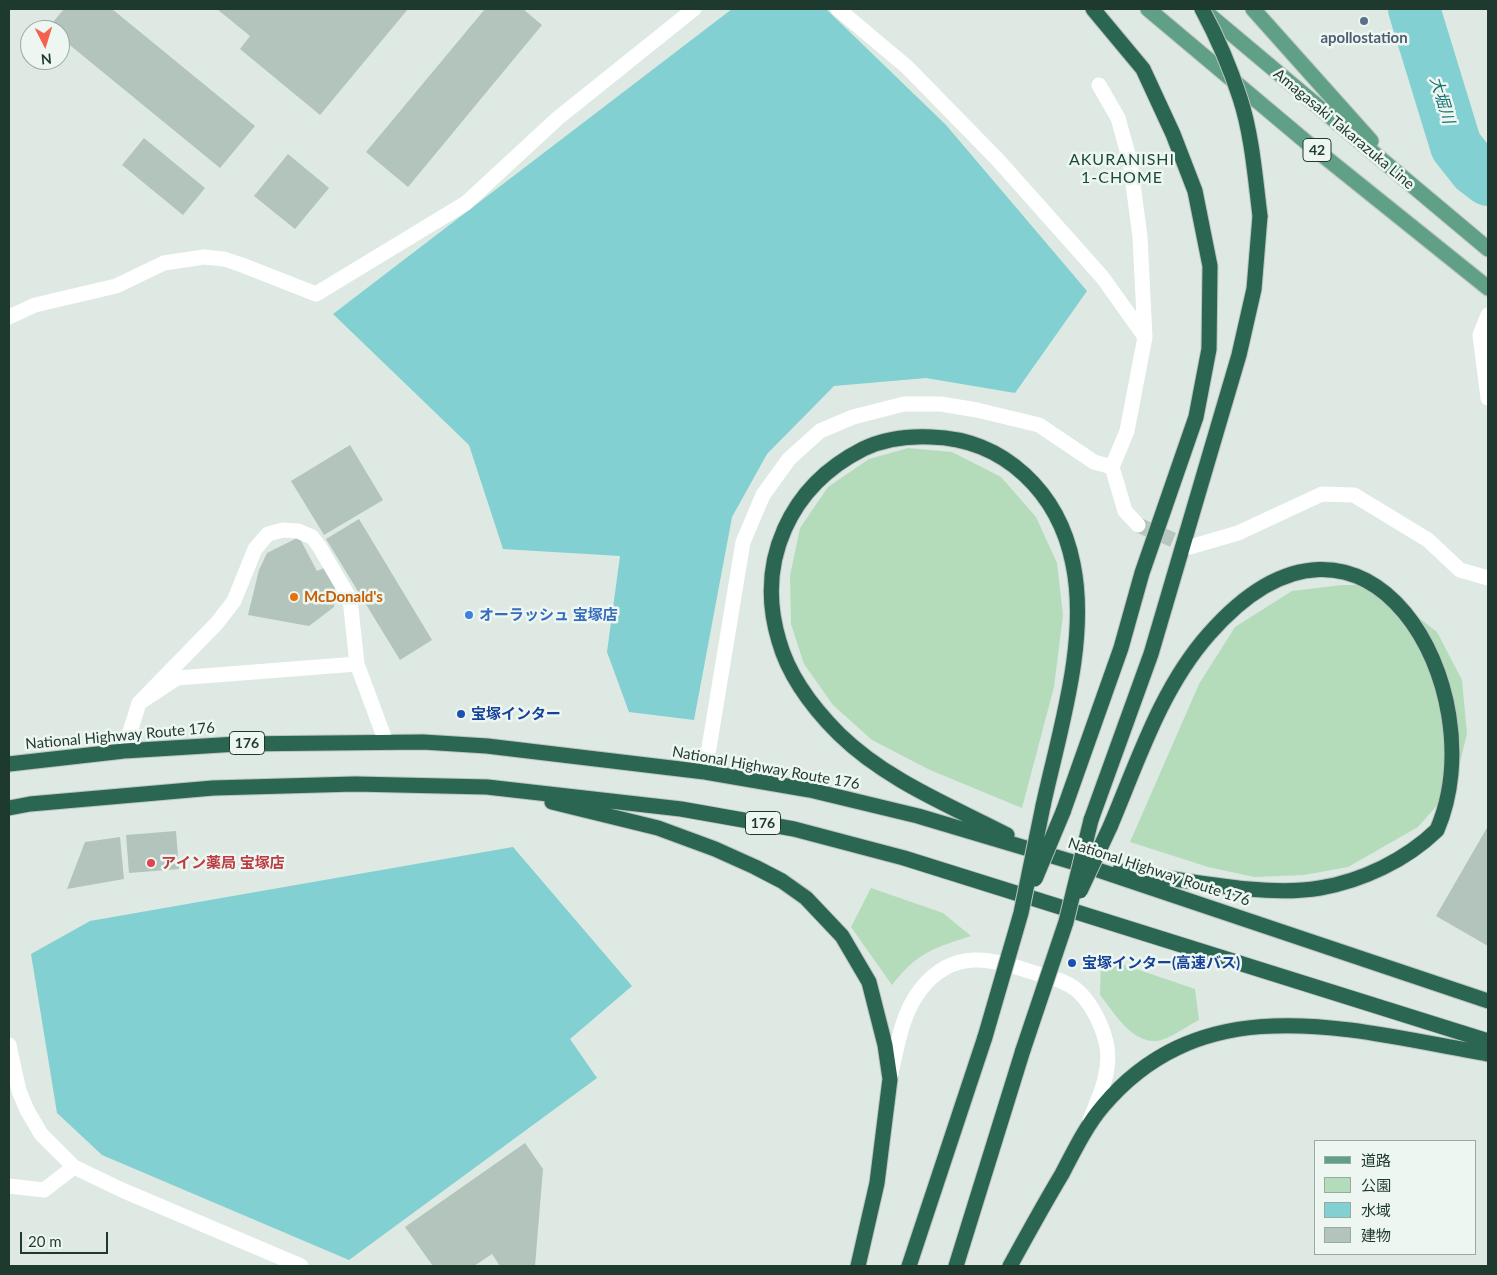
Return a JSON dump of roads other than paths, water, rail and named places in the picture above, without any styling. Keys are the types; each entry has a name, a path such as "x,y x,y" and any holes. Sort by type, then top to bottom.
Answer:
{"highway":[{"path":"909,1266 985,1037 1022,913 1063,812 1120,648 1142,573 1196,417 1209,349 1210,266 1195,191 1174,134 1143,70 1093,9"},
{"path":"956,1266 1023,1050 1066,922 1091,820 1151,654 1240,355 1254,289 1260,216 1253,156 1240,99 1219,42 1201,9"},
{"path":"1022,913 1043,806 1068,692 1077,624 1074,567 1068,541 1058,519 1034,482 1015,465 994,452 971,443 945,438 917,436 890,440 864,448 820,478 788,520 778,543 772,572 773,608 779,641 785,656 795,678 817,710 841,735 870,760 903,782 1040,852"},
{"path":"1066,922 1174,681 1190,657 1226,615 1246,598 1265,586 1315,570 1339,569 1364,572 1389,580"},
{"name":"National Highway Route 176","path":"9,764 124,750 237,744 423,742 487,746 705,772 837,797 918,816 1086,866 1488,1001"},
{"name":"176","path":"9,808 30,804 214,788 354,784 487,787 681,809 794,829 904,858 1488,1041"},
{"path":"487,787 658,828 715,849 782,881 806,898 842,936 868,982 883,1037 890,1079 877,1183 858,1266"},
{"path":"1086,866 1251,889 1290,891 1320,888 1347,882 1402,857 1426,841 1461,801"},
{"path":"1010,1266 1086,1129 1103,1106 1122,1086 1166,1054 1191,1042 1244,1027 1299,1025 1342,1028 1488,1054"}],"main road":[{"name":"42","path":"1148,9 1305,141 1488,288"},
{"name":"Amagasaki Takarazuka Line","path":"1201,9 1410,185 1488,248"},
{"name":"42","path":"1253,9 1410,185"}],"street":[{"path":"9,317 35,305 116,286 164,263 204,257 224,259 242,264 316,294 466,203 558,118 694,9"},
{"path":"838,9 907,67 998,160 1103,278 1145,337"},
{"path":"1099,84 1118,118 1130,161 1140,237 1145,337 1127,431 1112,467 1124,511 1138,525"},
{"path":"1488,314 1480,334 1488,398"},
{"path":"705,772 743,542 763,495 789,459 820,430 853,416 904,404 941,404 978,410 1039,425 1094,462 1112,467"},
{"path":"1190,547 1238,533 1322,494 1354,495 1428,540 1460,570 1488,578"},
{"path":"124,750 139,703 217,623 234,601 255,549 268,534 283,530 298,531 312,537 350,599 357,664 386,742"},
{"path":"139,703 178,678 357,664"},
{"path":"890,1079 906,1017 911,1003 922,987 935,974 954,964 976,959 994,960 1065,982 1080,993 1092,1009 1107,1047 1107,1068 1102,1089 1086,1129"},
{"path":"9,1045 19,1091 27,1110 41,1134 74,1167 122,1190 301,1266"},
{"path":"9,1186 44,1190 74,1167"}],"water":[{"path":"732,9 826,9 946,125 1087,291 1015,393 926,378 834,386 767,454 732,517 694,720 629,712 607,652 620,556 503,549 469,445 333,314"},
{"path":"513,847 632,986 570,1039 597,1078 349,1260 102,1155 57,1113 31,954 90,921"}],"waterway":[{"name":"大堀川","path":"1414,9 1456,146 1475,170 1488,180"}],"tunnel":[{"path":"1138,525 1190,547"}],"place":[{"name":"apollostation","path":"1364,21"},
{"name":"McDonald's","path":"294,597"},
{"name":"オーラッシュ 宝塚店","path":"469,615"},
{"name":"宝塚インター","path":"461,714"},
{"name":"アイン薬局 宝塚店","path":"151,863"},
{"name":"宝塚インター(高速バス)","path":"1072,963"}],"district":[{"name":"AKURANISHI 1-CHOME","path":"1122,169"}]}
